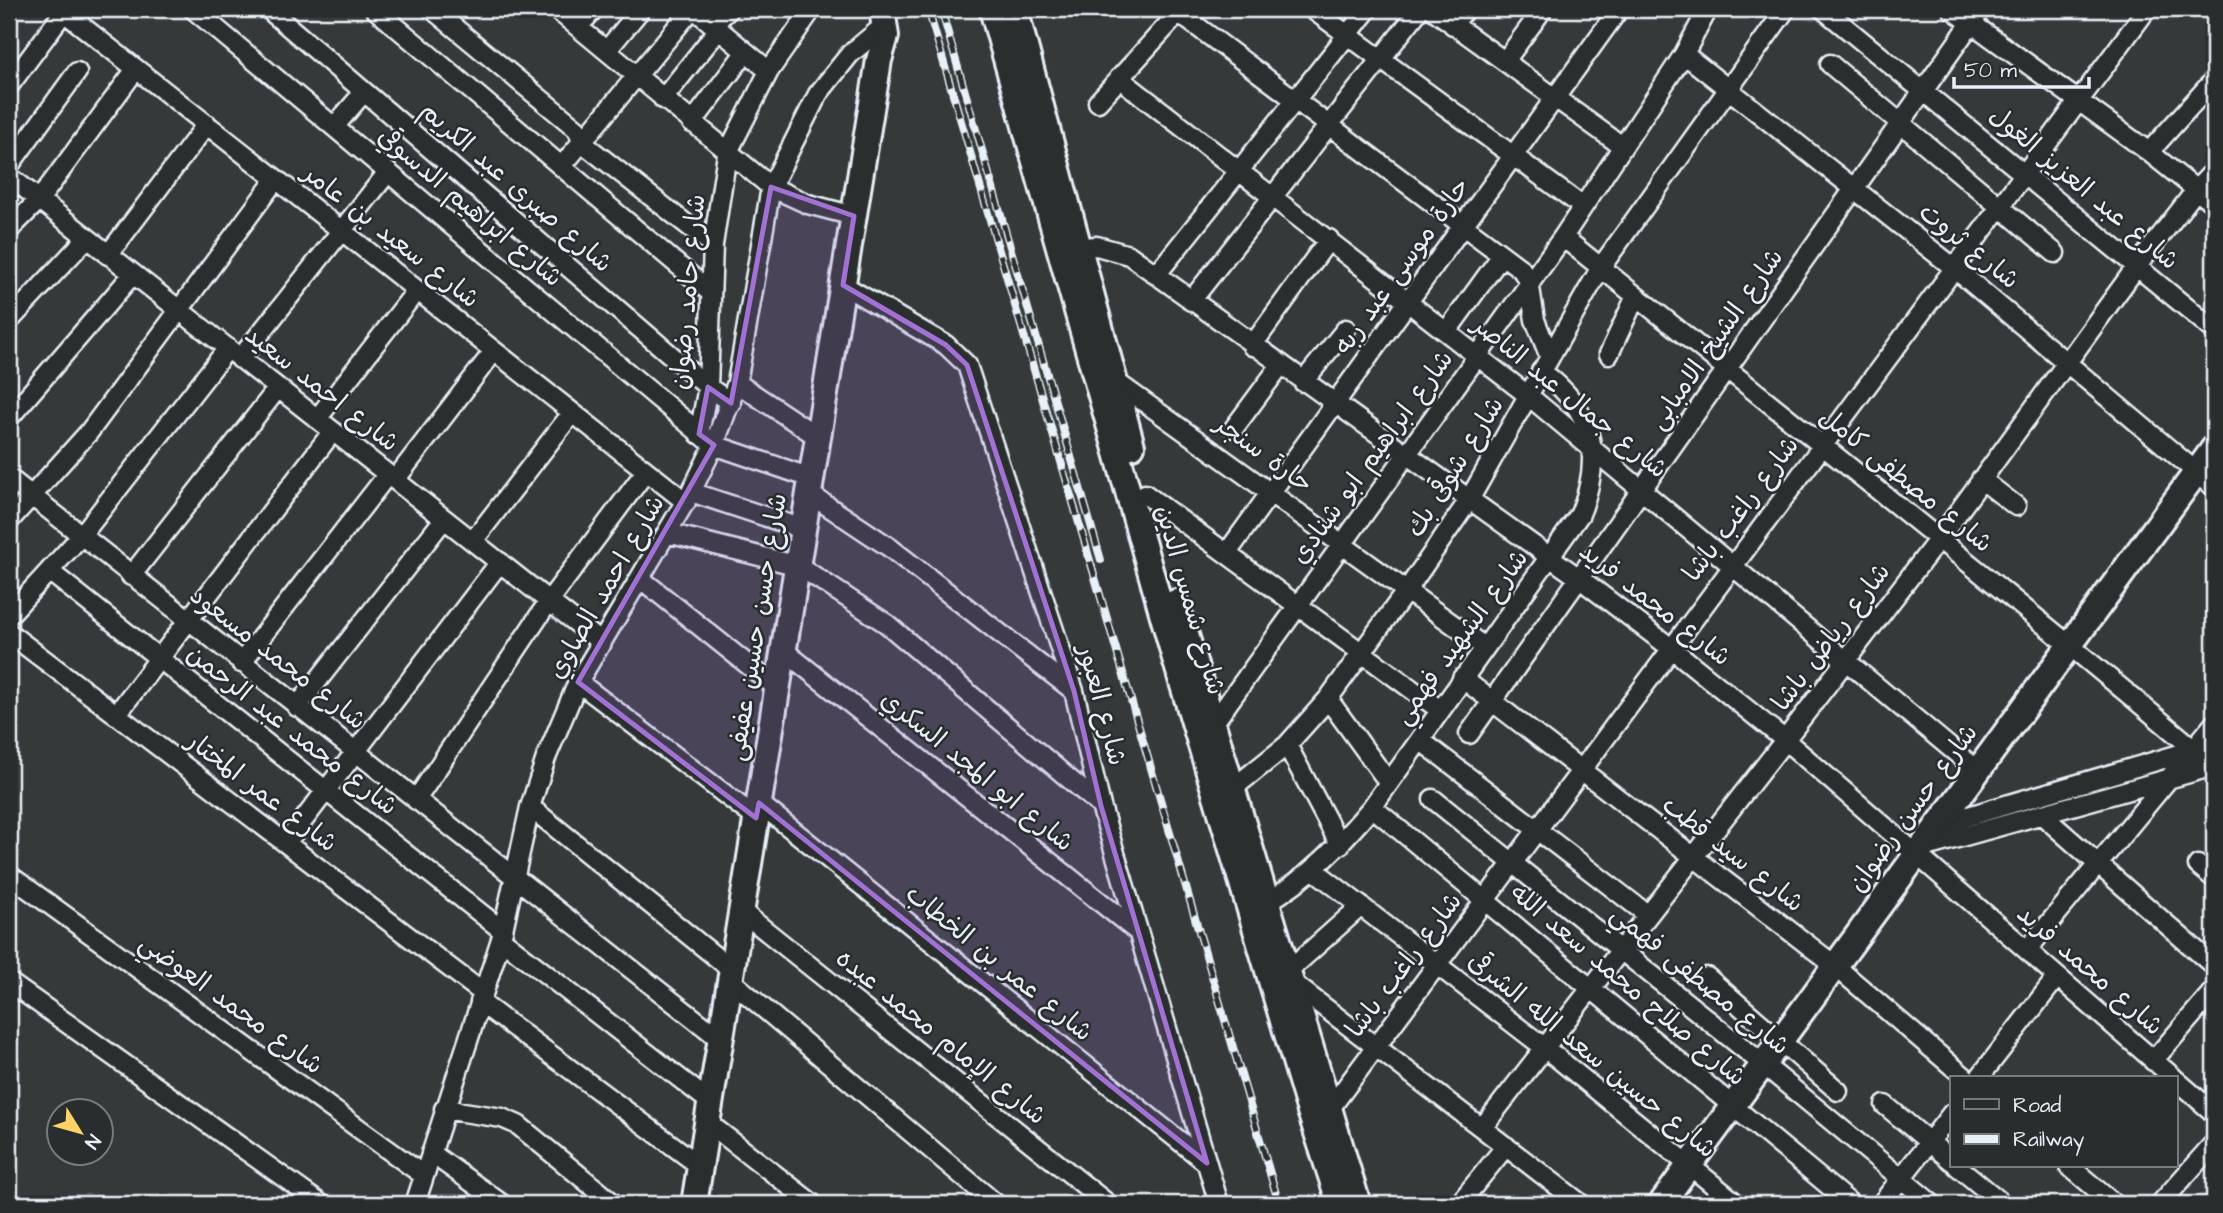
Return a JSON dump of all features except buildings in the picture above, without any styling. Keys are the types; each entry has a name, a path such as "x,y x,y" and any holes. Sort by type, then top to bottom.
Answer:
{"street":[{"name":"شارع ابراهيم الدسوقي","path":"193,9 706,440"},
{"name":"شارع صبرى عبد الكريم","path":"268,9 708,387 730,403"},
{"path":"375,9 710,292"},
{"path":"432,9 577,129 582,142 713,245"},
{"path":"556,9 727,154 771,187 808,204 854,216"},
{"path":"578,27 594,9"},
{"path":"607,50 641,9"},
{"path":"562,166 693,9 769,71"},
{"path":"663,99 729,9"},
{"name":"شارع حامد رضوان","path":"706,440 713,245 727,154 769,71 812,9"},
{"name":"شارع شمس الدين","path":"992,9 1115,381 1145,494 1329,1110 1351,1203"},
{"name":"شارع شمس الدين","path":"1015,9 1069,248 1178,666 1309,1108 1351,1203"},
{"path":"1312,9 1582,206"},
{"path":"1156,275 1368,9"},
{"path":"1191,301 1420,9"},
{"path":"1432,9 1622,146"},
{"path":"1453,25 1465,9"},
{"path":"1505,61 1543,9"},
{"name":"حارة موسى عبد ربه","path":"1227,553 1619,9"},
{"name":"شارع ابراهيم ابو شنادي","path":"1213,724 1563,237 1684,54 1708,9"},
{"name":"شارع شوقى بك","path":"1232,789 1287,745 1328,699 1363,652 1469,500 1530,397 1545,363 1601,267 1786,9"},
{"name":"شارع عبد العزيز الغول","path":"1823,9 2214,330"},
{"path":"1952,9 1976,16 2077,100 2149,152 2214,204"},
{"name":"شارع راغب باشا","path":"1329,1110 1998,206 2147,9"},
{"path":"9,86 65,10"},
{"name":"شارع سعيد بن عامر","path":"65,10 646,471 688,497 803,529"},
{"path":"1098,102 1181,11 1521,270 1530,281 1545,363"},
{"name":"شارع الشيخ الامبابى","path":"1469,734 1976,16"},
{"name":"شارع حسن حسين عفيفى","path":"694,1204 879,60 877,19"},
{"name":"شارع احمد الصاوي","path":"415,1204 502,935 530,807 546,758 578,682 688,497 706,440 730,403 737,383 771,187 818,94 877,19"},
{"path":"692,123 745,53"},
{"name":"شارع ثروت","path":"1684,54 1953,267 2206,480"},
{"path":"1829,64 2055,253"},
{"path":"9,230 39,200 136,69"},
{"path":"9,166 77,72"},
{"name":"شارع جمال عبد الناصر","path":"1119,78 1530,397 1978,771"},
{"path":"2149,152 2214,80"},
{"path":"334,127 365,92"},
{"path":"108,255 206,124"},
{"name":"شارع رياض باشا","path":"1482,1128 1938,540 2137,266 2214,171"},
{"path":"9,615 81,536 234,353 342,231 388,172"},
{"name":"شارع احمد سعيد","path":"9,176 602,643"},
{"path":"9,521 89,432 276,179"},
{"name":"شارع مصطفى كامل","path":"1563,237 2071,644 2214,766"},
{"path":"9,321 88,238"},
{"path":"1252,345 1329,239"},
{"name":"شارع محمد فريد","path":"1069,248 1119,251 1579,578 1785,740 1919,851 2026,950 2172,1076"},
{"path":"1447,331 1502,255"},
{"path":"9,418 133,274"},
{"name":"شارع العبور","path":"843,285 946,345 967,365 1074,691 1101,806 1219,1204"},
{"path":"317,419 417,290"},
{"path":"1609,354 1636,296"},
{"path":"1303,382 1346,329"},
{"path":"241,663 494,351"},
{"name":"شارع الشهيد فهمي","path":"1266,903 1314,870 1340,845 1372,807 1483,646 1580,514 1591,488 1594,449 1581,412 1545,363"},
{"path":"1234,428 1280,366"},
{"name":"حارة سنجر","path":"1115,381 1272,491 1483,646"},
{"path":"737,383 818,437"},
{"path":"131,576 278,388"},
{"path":"473,541 572,413"},
{"path":"117,715 333,431"},
{"path":"706,440 811,486 1074,691"},
{"name":"شارع حسن رضوان","path":"1661,1204 2071,644 2206,480 2214,448"},
{"path":"416,800 549,601 646,471"},
{"name":"شارع محمد مسعود","path":"9,478 720,1039"},
{"path":"1982,479 2016,506"},
{"path":"1145,494 1440,710"},
{"path":"297,706 444,519"},
{"path":"668,533 799,566 887,624 1101,806"},
{"path":"286,843 500,562"},
{"name":"شارع محمد عبد الرحمن","path":"49,571 502,935 813,1204"},
{"path":"641,579 777,688"},
{"name":"شارع عمر المختار","path":"9,633 286,843 700,1166"},
{"name":"شارع ابو المجد السكري","path":"783,650 1138,932"},
{"name":"شارع سيد قطب","path":"1462,678 1834,965 1964,1076"},
{"name":"شارع عمر بن الخطاب","path":"578,682 757,810 1207,1163"},
{"path":"1328,699 1389,783"},
{"path":"2026,950 2214,724"},
{"path":"1420,740 1648,915"},
{"path":"1938,825 2214,744"},
{"path":"1287,745 1340,845"},
{"path":"1919,851 2214,766"},
{"name":"شارع مصطفى فهمي","path":"1433,799 1932,1204"},
{"path":"530,807 731,975 996,1204"},
{"name":"شارع صلاح محمد سعد الله","path":"1372,807 1851,1204"},
{"path":"2040,814 2214,966"},
{"path":"2198,865 2214,878"},
{"name":"شارع حسين سعد الله الشرقى","path":"1314,870 1545,1048 1737,1204"},
{"name":"شارع محمد العوضي","path":"9,875 423,1175"},
{"path":"1360,906 1289,977 1581,1204"},
{"name":"شارع الإمام محمد عبده","path":"741,911 1108,1204"},
{"path":"1707,976 1838,1091"},
{"path":"1981,1076 2057,977"},
{"path":"9,982 321,1204"},
{"path":"2153,1060 2214,990"},
{"name":"شارع محمد فريد","path":"2178,1082 2214,1113"},
{"path":"1885,1105 1950,1159"},
{"path":"444,1110 502,1118 518,1125 614,1204"},
{"path":"1881,1204 1950,1116"},
{"path":"2161,1204 2214,1143"},
{"path":"1459,1204 1506,1146"},
{"path":"431,1153 502,1204"},
{"path":"1959,1168 2003,1204"},
{"path":"2071,1168 2114,1204"}],"highlighted area":[{"path":"771,187 854,216 843,285 946,345 967,365 1074,691 1101,806 1207,1163 759,803 756,818 578,682 714,445 699,434 708,387 731,403"}],"railway":[{"path":"928,9 1279,1204"},
{"path":"941,9 1101,560"}]}
